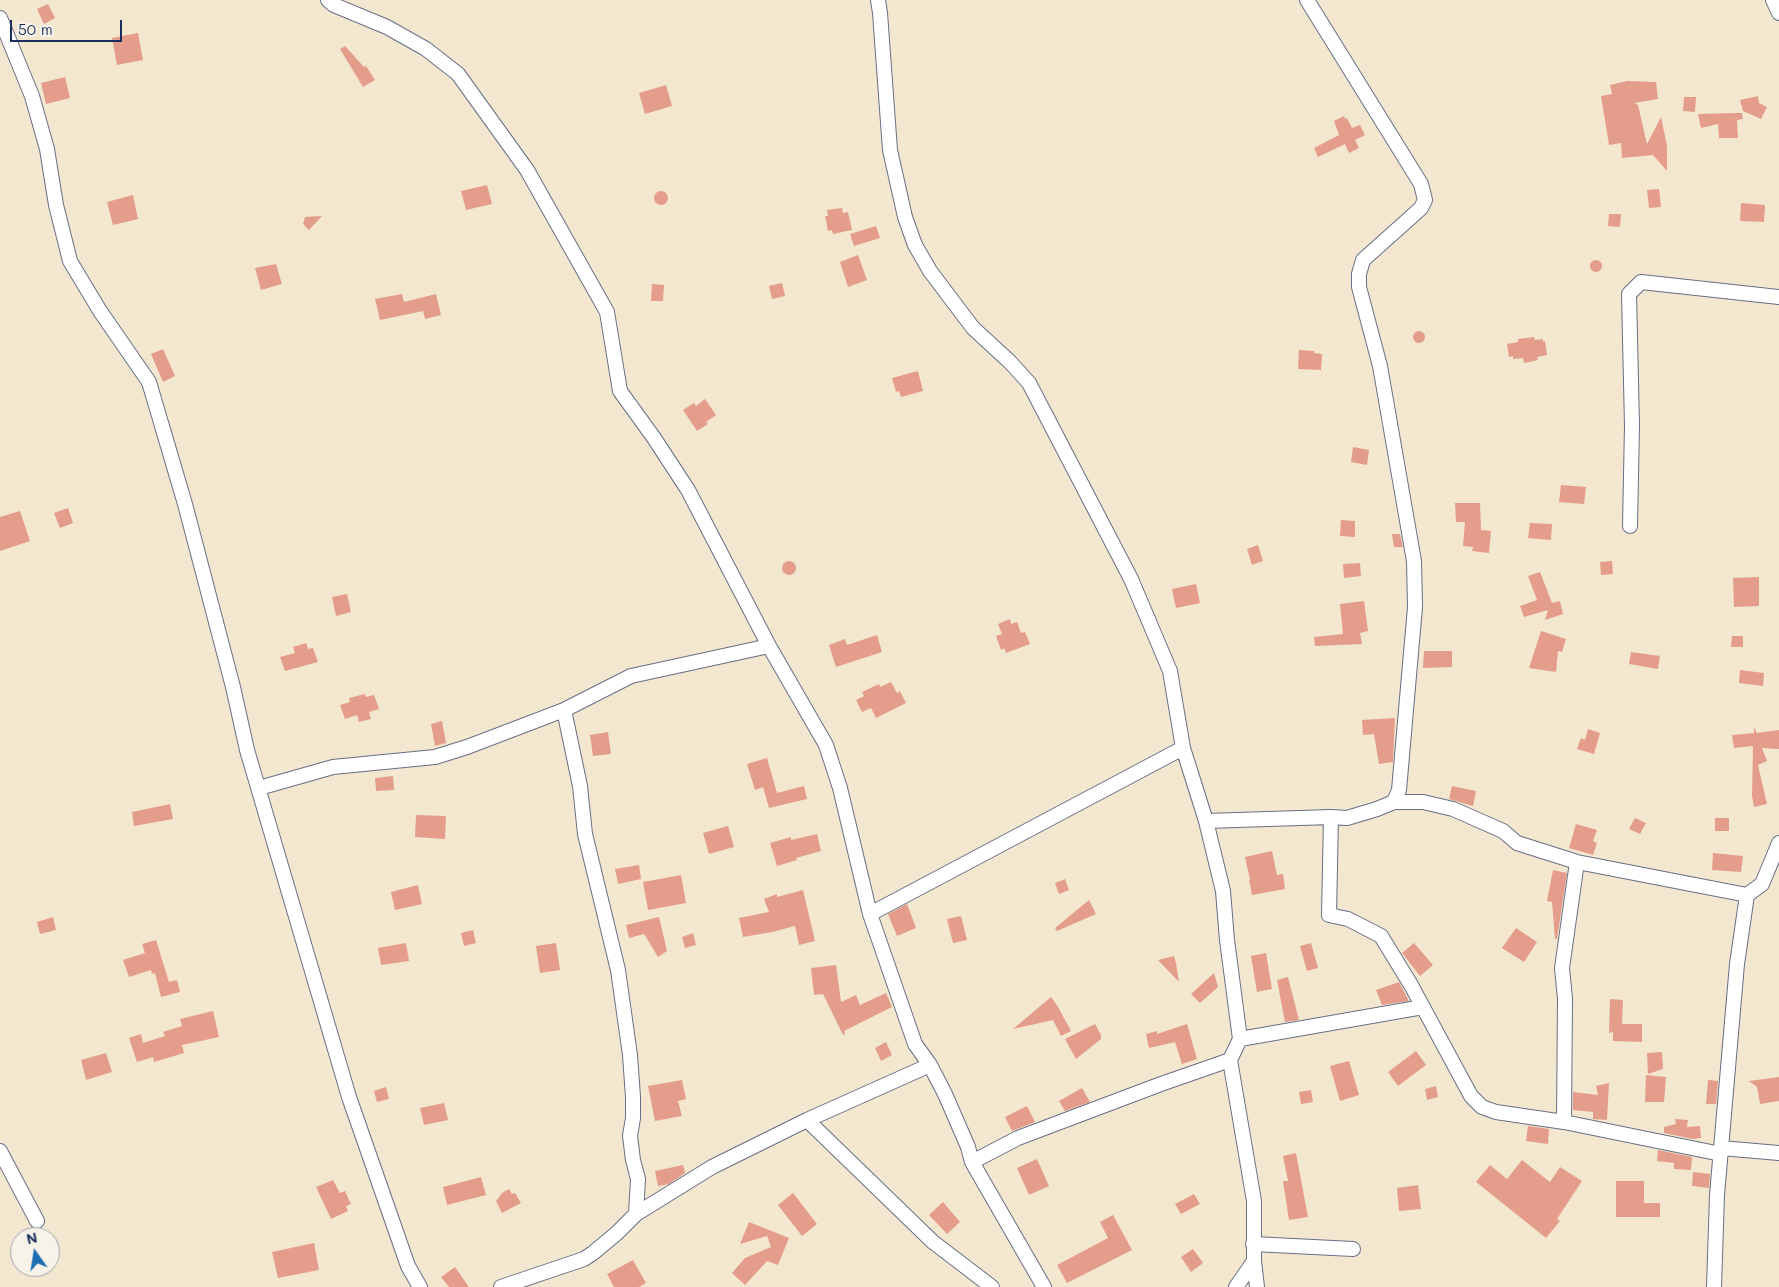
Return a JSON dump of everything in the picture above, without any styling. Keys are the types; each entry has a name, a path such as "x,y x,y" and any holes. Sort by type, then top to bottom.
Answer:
{"street":[{"path":"328,0 334,5 387,27 426,49 458,74 526,170 607,312 620,391 688,490 769,646 826,745 840,788 870,914 915,1044 930,1065 945,1094 968,1147 972,1162 1044,1287"},
{"path":"878,0 890,150 905,217 914,244 930,271 973,328 1010,362 1029,383 1130,579 1170,671 1183,748 1206,821 1223,891 1227,940 1240,1039 1230,1060 1254,1201 1253,1244 1257,1287"},
{"path":"1307,0 1420,184 1425,200 1410,218 1363,260 1359,274 1359,286 1380,366 1414,561 1415,607 1399,790 1394,802"},
{"path":"1773,0 1779,13"},
{"path":"0,18 32,96 47,149 56,205 70,261 100,311 148,382 185,504 233,687 247,750 349,1097 397,1238 408,1266 420,1287"},
{"path":"1630,526 1632,426 1629,294 1641,282 1779,297"},
{"path":"259,788 333,767 435,757 467,747 564,710 631,676 664,667 769,646"},
{"path":"564,710 580,786 585,834 618,970 630,1055 633,1097 633,1118 630,1136 638,1180 636,1214"},
{"path":"870,914 1183,748"},
{"path":"1206,821 1331,816 1347,818 1394,802 1423,802 1453,809 1503,831 1517,843 1577,862 1747,895"},
{"path":"1331,816 1329,915 1348,919 1380,936 1404,972 1471,1096 1482,1107 1496,1112 1564,1122 1721,1151 1779,1153"},
{"path":"1714,1287 1717,1195 1732,1014 1747,895 1762,884 1779,843"},
{"path":"1564,1122 1565,999 1562,968 1577,862"},
{"path":"1240,1039 1423,1007"},
{"path":"972,1162 1018,1138 1230,1060"},
{"path":"501,1287 584,1259 612,1238 636,1214 712,1167 807,1120 930,1065"},
{"path":"807,1120 933,1242 992,1287"},
{"path":"0,1151 38,1221"},
{"path":"1253,1244 1352,1250"},
{"path":"1236,1287 1254,1261"}],"building":[{"path":"48,4 55,18 44,24 37,9"},
{"path":"138,33 143,60 117,65 112,38"},
{"path":"345,46 364,67 366,66 375,80 363,87 340,49"},
{"path":"65,77 70,98 46,104 41,83"},
{"path":"1627,81 1656,82 1658,99 1634,103 1638,105 1647,144 1661,117 1667,146 1667,171 1653,155 1622,158 1621,143 1609,145 1601,96 1612,94 1610,85"},
{"path":"666,85 672,106 645,114 639,93"},
{"path":"1758,96 1759,103 1767,107 1761,119 1743,111 1740,100"},
{"path":"1684,97 1696,97 1695,112 1683,111"},
{"path":"1742,113 1743,119 1737,120 1738,138 1719,138 1718,124 1701,128 1698,114"},
{"path":"1344,116 1352,128 1360,125 1365,135 1355,140 1359,148 1349,153 1345,144 1318,157 1314,148 1339,135 1334,121"},
{"path":"487,185 492,204 466,210 461,191"},
{"path":"1659,189 1661,207 1649,208 1647,190"},
{"path":"661,191 666,193 668,198 666,203 661,205 656,203 654,198 656,193"},
{"path":"133,195 138,219 113,225 107,202"},
{"path":"1741,203 1765,205 1764,222 1740,221"},
{"path":"842,208 843,213 848,212 852,230 833,234 832,230 828,231 825,216 828,216 827,210"},
{"path":"1609,214 1621,214 1620,227 1608,226"},
{"path":"322,216 309,230 303,224 305,217"},
{"path":"876,226 880,238 854,246 850,234"},
{"path":"858,255 867,280 848,287 840,262"},
{"path":"1596,260 1602,266 1596,272 1590,266"},
{"path":"276,264 282,284 261,290 255,268"},
{"path":"782,283 785,296 772,299 769,286"},
{"path":"652,284 664,285 663,301 651,301"},
{"path":"402,294 404,302 436,294 441,315 425,319 423,311 380,320 375,299"},
{"path":"1421,331 1424,332 1424,342 1417,343 1414,342 1413,335 1414,332"},
{"path":"1534,337 1535,340 1543,339 1543,342 1545,341 1547,355 1537,357 1538,360 1524,363 1523,358 1513,359 1513,356 1509,357 1507,344 1518,342 1518,339"},
{"path":"163,349 175,376 163,382 151,354"},
{"path":"1299,350 1314,351 1314,353 1322,354 1321,370 1298,369"},
{"path":"918,371 923,391 901,397 899,391 896,392 892,378"},
{"path":"705,399 716,415 706,422 708,424 697,431 683,410 694,403 696,406"},
{"path":"1353,447 1369,450 1367,465 1351,462"},
{"path":"1561,485 1586,487 1584,504 1559,502"},
{"path":"1455,503 1480,503 1481,530 1491,531 1489,553 1472,551 1473,547 1463,546 1465,522 1456,522"},
{"path":"68,508 73,523 60,528 54,513"},
{"path":"20,511 30,541 0,551 0,517"},
{"path":"1341,520 1355,521 1355,537 1340,536"},
{"path":"1530,523 1552,524 1551,540 1528,538"},
{"path":"1392,534 1400,534 1403,547 1394,547"},
{"path":"1258,545 1263,561 1252,565 1247,549"},
{"path":"789,561 794,563 796,568 794,573 789,575 784,573 782,568 784,563"},
{"path":"1612,561 1613,574 1601,575 1600,562"},
{"path":"1360,563 1361,576 1344,578 1343,564"},
{"path":"1540,572 1552,603 1560,601 1563,614 1545,620 1548,610 1524,617 1520,606 1537,600 1528,576"},
{"path":"1759,577 1759,606 1734,607 1733,578"},
{"path":"1196,584 1200,603 1176,608 1172,589"},
{"path":"347,594 351,612 336,616 332,597"},
{"path":"1364,601 1368,631 1360,633 1362,644 1315,646 1314,637 1343,634 1340,604"},
{"path":"1010,619 1011,624 1017,622 1021,633 1025,632 1030,644 1006,653 1004,648 1001,650 996,636 1002,634 998,624"},
{"path":"1541,631 1566,639 1562,652 1558,651 1556,672 1529,668"},
{"path":"877,635 882,652 836,667 829,645 845,639 847,645"},
{"path":"1732,636 1743,636 1743,647 1731,647"},
{"path":"306,643 308,649 313,648 318,662 285,671 280,657 295,653 293,647"},
{"path":"1424,651 1452,651 1452,667 1423,668"},
{"path":"1631,652 1660,656 1658,669 1629,664"},
{"path":"1740,670 1764,673 1763,686 1739,683"},
{"path":"891,682 897,693 900,691 906,703 876,718 871,708 862,712 856,700 864,696 862,692 879,684 880,687"},
{"path":"365,694 366,697 374,695 379,709 369,712 371,719 359,722 357,715 345,719 340,705 350,702 349,698"},
{"path":"1395,718 1393,762 1379,764 1374,734 1363,735 1362,720"},
{"path":"442,721 446,743 435,746 431,724"},
{"path":"1754,727 1757,733 1779,730 1779,749 1762,748 1767,761 1758,765 1767,804 1754,807 1752,796 1753,746 1734,748 1732,735 1754,733"},
{"path":"1588,729 1600,733 1594,754 1577,749 1581,738 1585,740"},
{"path":"608,732 611,754 593,756 590,735"},
{"path":"767,758 777,793 804,786 807,799 769,808 763,787 755,790 747,764"},
{"path":"393,776 394,790 376,791 375,778"},
{"path":"1452,786 1476,791 1473,806 1449,799"},
{"path":"170,804 173,819 134,826 132,812"},
{"path":"416,815 446,816 445,839 415,837"},
{"path":"1635,818 1646,823 1640,834 1629,829"},
{"path":"1715,818 1729,818 1729,831 1715,831"},
{"path":"1576,824 1597,830 1593,841 1597,843 1593,855 1569,848"},
{"path":"728,826 734,847 709,854 703,833"},
{"path":"817,834 821,851 777,866 770,843 791,837 791,840"},
{"path":"1272,851 1277,875 1283,874 1285,889 1252,895 1245,857"},
{"path":"1713,853 1743,856 1741,872 1712,870"},
{"path":"639,865 641,879 618,884 615,869"},
{"path":"1553,870 1567,873 1557,939 1555,939 1552,902 1547,901"},
{"path":"681,875 686,903 648,910 643,882"},
{"path":"1065,879 1069,890 1059,894 1055,883"},
{"path":"418,885 422,904 395,910 391,892"},
{"path":"803,890 815,941 799,945 795,926 743,937 739,918 769,912 764,899 777,894 777,897"},
{"path":"1089,900 1096,914 1057,931 1055,928"},
{"path":"907,904 916,928 897,936 888,914"},
{"path":"961,916 967,940 953,943 947,919"},
{"path":"53,917 56,930 40,934 37,922"},
{"path":"659,917 667,951 658,957 644,934 629,938 626,925"},
{"path":"1516,928 1537,942 1524,962 1502,948"},
{"path":"473,930 476,943 464,946 461,933"},
{"path":"693,933 696,945 685,948 682,937"},
{"path":"156,940 169,982 177,980 180,992 161,997 155,973 152,974 151,970 129,977 123,960 145,953 142,944"},
{"path":"406,943 409,961 381,965 378,948"},
{"path":"556,943 560,970 540,973 536,946"},
{"path":"1311,943 1318,968 1307,971 1300,946"},
{"path":"1414,943 1433,965 1420,976 1402,953"},
{"path":"1266,953 1272,989 1257,992 1251,956"},
{"path":"1174,956 1176,963 1179,982 1158,960"},
{"path":"836,965 841,1002 856,995 860,1005 886,993 892,1007 844,1031 845,1034 843,1035 823,994 814,995 811,968"},
{"path":"1214,973 1218,987 1200,1003 1191,994"},
{"path":"1288,977 1299,1020 1285,1022 1277,980"},
{"path":"1399,982 1409,1001 1382,1005 1376,990"},
{"path":"1051,997 1071,1031 1061,1036 1053,1020 1013,1029"},
{"path":"1610,999 1623,1000 1622,1024 1642,1024 1642,1042 1613,1041 1613,1032 1609,1033"},
{"path":"213,1011 219,1037 182,1045 184,1053 154,1062 153,1057 137,1062 129,1038 141,1034 143,1043 165,1036 163,1032 182,1026 180,1019"},
{"path":"1095,1024 1101,1039 1076,1059 1065,1039"},
{"path":"1187,1024 1197,1059 1182,1064 1175,1042 1149,1048 1146,1034 1157,1031 1157,1034"},
{"path":"886,1042 892,1055 881,1061 875,1048"},
{"path":"1416,1051 1426,1065 1398,1086 1388,1072"},
{"path":"1662,1052 1663,1069 1648,1074 1647,1053"},
{"path":"106,1053 112,1072 86,1080 81,1060"},
{"path":"1349,1061 1359,1095 1340,1101 1330,1066"},
{"path":"1646,1075 1666,1077 1664,1102 1645,1102"},
{"path":"1779,1077 1779,1101 1760,1104 1757,1087 1749,1081"},
{"path":"682,1080 686,1099 678,1101 682,1116 655,1121 648,1086"},
{"path":"1708,1080 1718,1081 1716,1104 1706,1104"},
{"path":"1609,1083 1607,1120 1593,1119 1593,1112 1573,1110 1573,1092 1598,1095 1596,1086"},
{"path":"1436,1086 1438,1097 1427,1100 1425,1089"},
{"path":"386,1087 389,1099 377,1102 374,1091"},
{"path":"1082,1088 1090,1102 1065,1111 1059,1101"},
{"path":"1311,1090 1313,1102 1301,1104 1299,1092"},
{"path":"444,1103 448,1120 424,1125 420,1108"},
{"path":"1027,1106 1035,1122 1012,1131 1005,1117"},
{"path":"1675,1119 1688,1120 1687,1127 1700,1126 1701,1138 1693,1139 1664,1133 1664,1127 1676,1124"},
{"path":"1528,1126 1549,1129 1548,1144 1526,1141"},
{"path":"1658,1150 1692,1157 1691,1170 1674,1169 1674,1163 1657,1161"},
{"path":"1296,1153 1308,1217 1289,1220 1283,1181 1288,1181 1283,1156"},
{"path":"1037,1159 1049,1186 1029,1195 1017,1168"},
{"path":"1522,1160 1550,1182 1560,1167 1582,1181 1557,1219 1560,1221 1546,1238 1476,1182 1490,1165 1507,1179"},
{"path":"683,1165 685,1173 669,1184 658,1186 655,1171"},
{"path":"1693,1172 1710,1174 1709,1188 1692,1186"},
{"path":"481,1177 486,1195 447,1205 443,1187"},
{"path":"333,1180 340,1193 345,1191 351,1204 346,1206 348,1211 331,1219 316,1187"},
{"path":"1616,1181 1644,1181 1644,1203 1660,1203 1660,1217 1616,1217"},
{"path":"1418,1185 1421,1209 1399,1211 1397,1188"},
{"path":"509,1189 512,1194 515,1193 521,1203 502,1213 496,1201 502,1193"},
{"path":"793,1193 817,1224 802,1236 778,1205"},
{"path":"1194,1194 1200,1204 1181,1214 1175,1204"},
{"path":"943,1202 960,1222 947,1234 929,1215"},
{"path":"1113,1215 1132,1250 1067,1283 1057,1265 1108,1238 1100,1222"},
{"path":"749,1222 789,1238 778,1265 767,1261 745,1285 732,1273 745,1258 771,1247 767,1236 740,1244"},
{"path":"314,1243 319,1270 278,1278 272,1252"},
{"path":"1193,1249 1203,1263 1191,1272 1181,1257"},
{"path":"633,1260 646,1283 639,1287 614,1287 607,1274"},
{"path":"455,1267 469,1287 449,1287 441,1277"}]}
